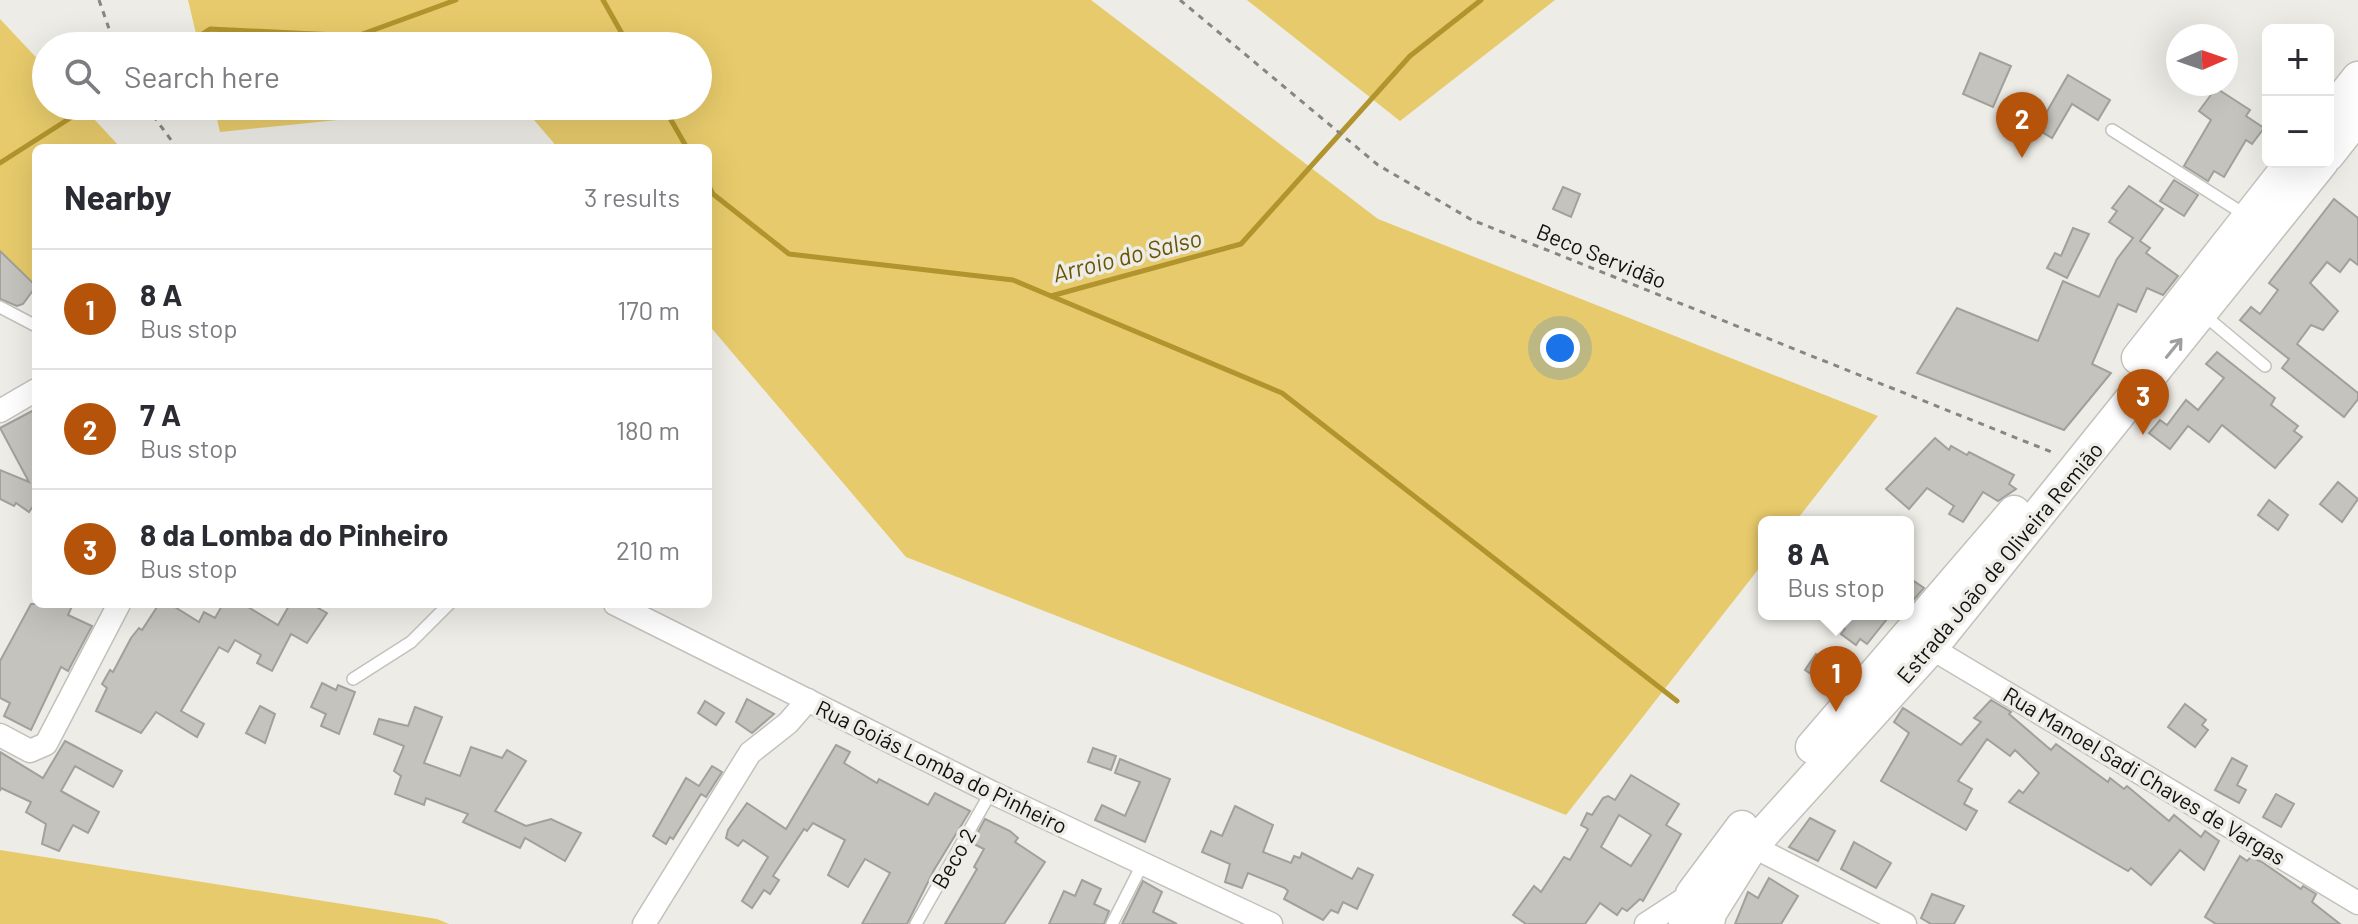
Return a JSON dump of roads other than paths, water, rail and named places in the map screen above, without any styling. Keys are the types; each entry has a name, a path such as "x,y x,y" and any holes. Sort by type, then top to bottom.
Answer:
{"main road":[{"path":"2334,108 2358,78"},
{"path":"2334,147 2358,117"},
{"name":"Estrada João de Oliveira Remião","path":"1688,909 1734,836 2061,456 2287,168"},
{"name":"Estrada João de Oliveira Remião","path":"1708,924 1710,913 1752,846 1931,648 2317,168"}],"street":[{"path":"0,411 32,392"},
{"path":"0,735 30,751 46,744 117,608"},
{"name":"Rua Goiás Lomba do Pinheiro","path":"623,608 991,792 1271,924"},
{"name":"Rua Manoel Sadi Chaves de Vargas","path":"1931,648 2358,903"},
{"path":"644,924 750,753 788,723 808,700"},
{"path":"1752,846 1905,924"},
{"path":"1646,924 1688,909"}],"lane":[{"path":"2112,130 2249,217"},
{"path":"0,307 32,324"},
{"path":"2202,313 2265,366"},
{"path":"353,679 411,642 445,608"},
{"name":"Beco 2","path":"916,924 991,792"},
{"path":"1112,924 1143,863"}],"waterway":[{"name":"Arroio do Salso","path":"368,32 456,0"},
{"name":"Arroio do Salso","path":"603,0 621,32"},
{"name":"Arroio do Salso","path":"712,192 789,254 1013,280 1051,296 1241,244 1410,56 1481,0"},
{"name":"Arroio do Salso","path":"205,32 210,29 273,32"},
{"name":"Arroio do Salso","path":"0,163 67,120"},
{"name":"Arroio do Salso","path":"671,120 685,144"},
{"path":"1051,296 1282,393 1677,701"}],"place":[{"name":"7 A","path":"2022,158"},
{"name":"8 da Lomba do Pinheiro","path":"2143,435"},
{"name":"8 A","path":"1836,712"}]}
